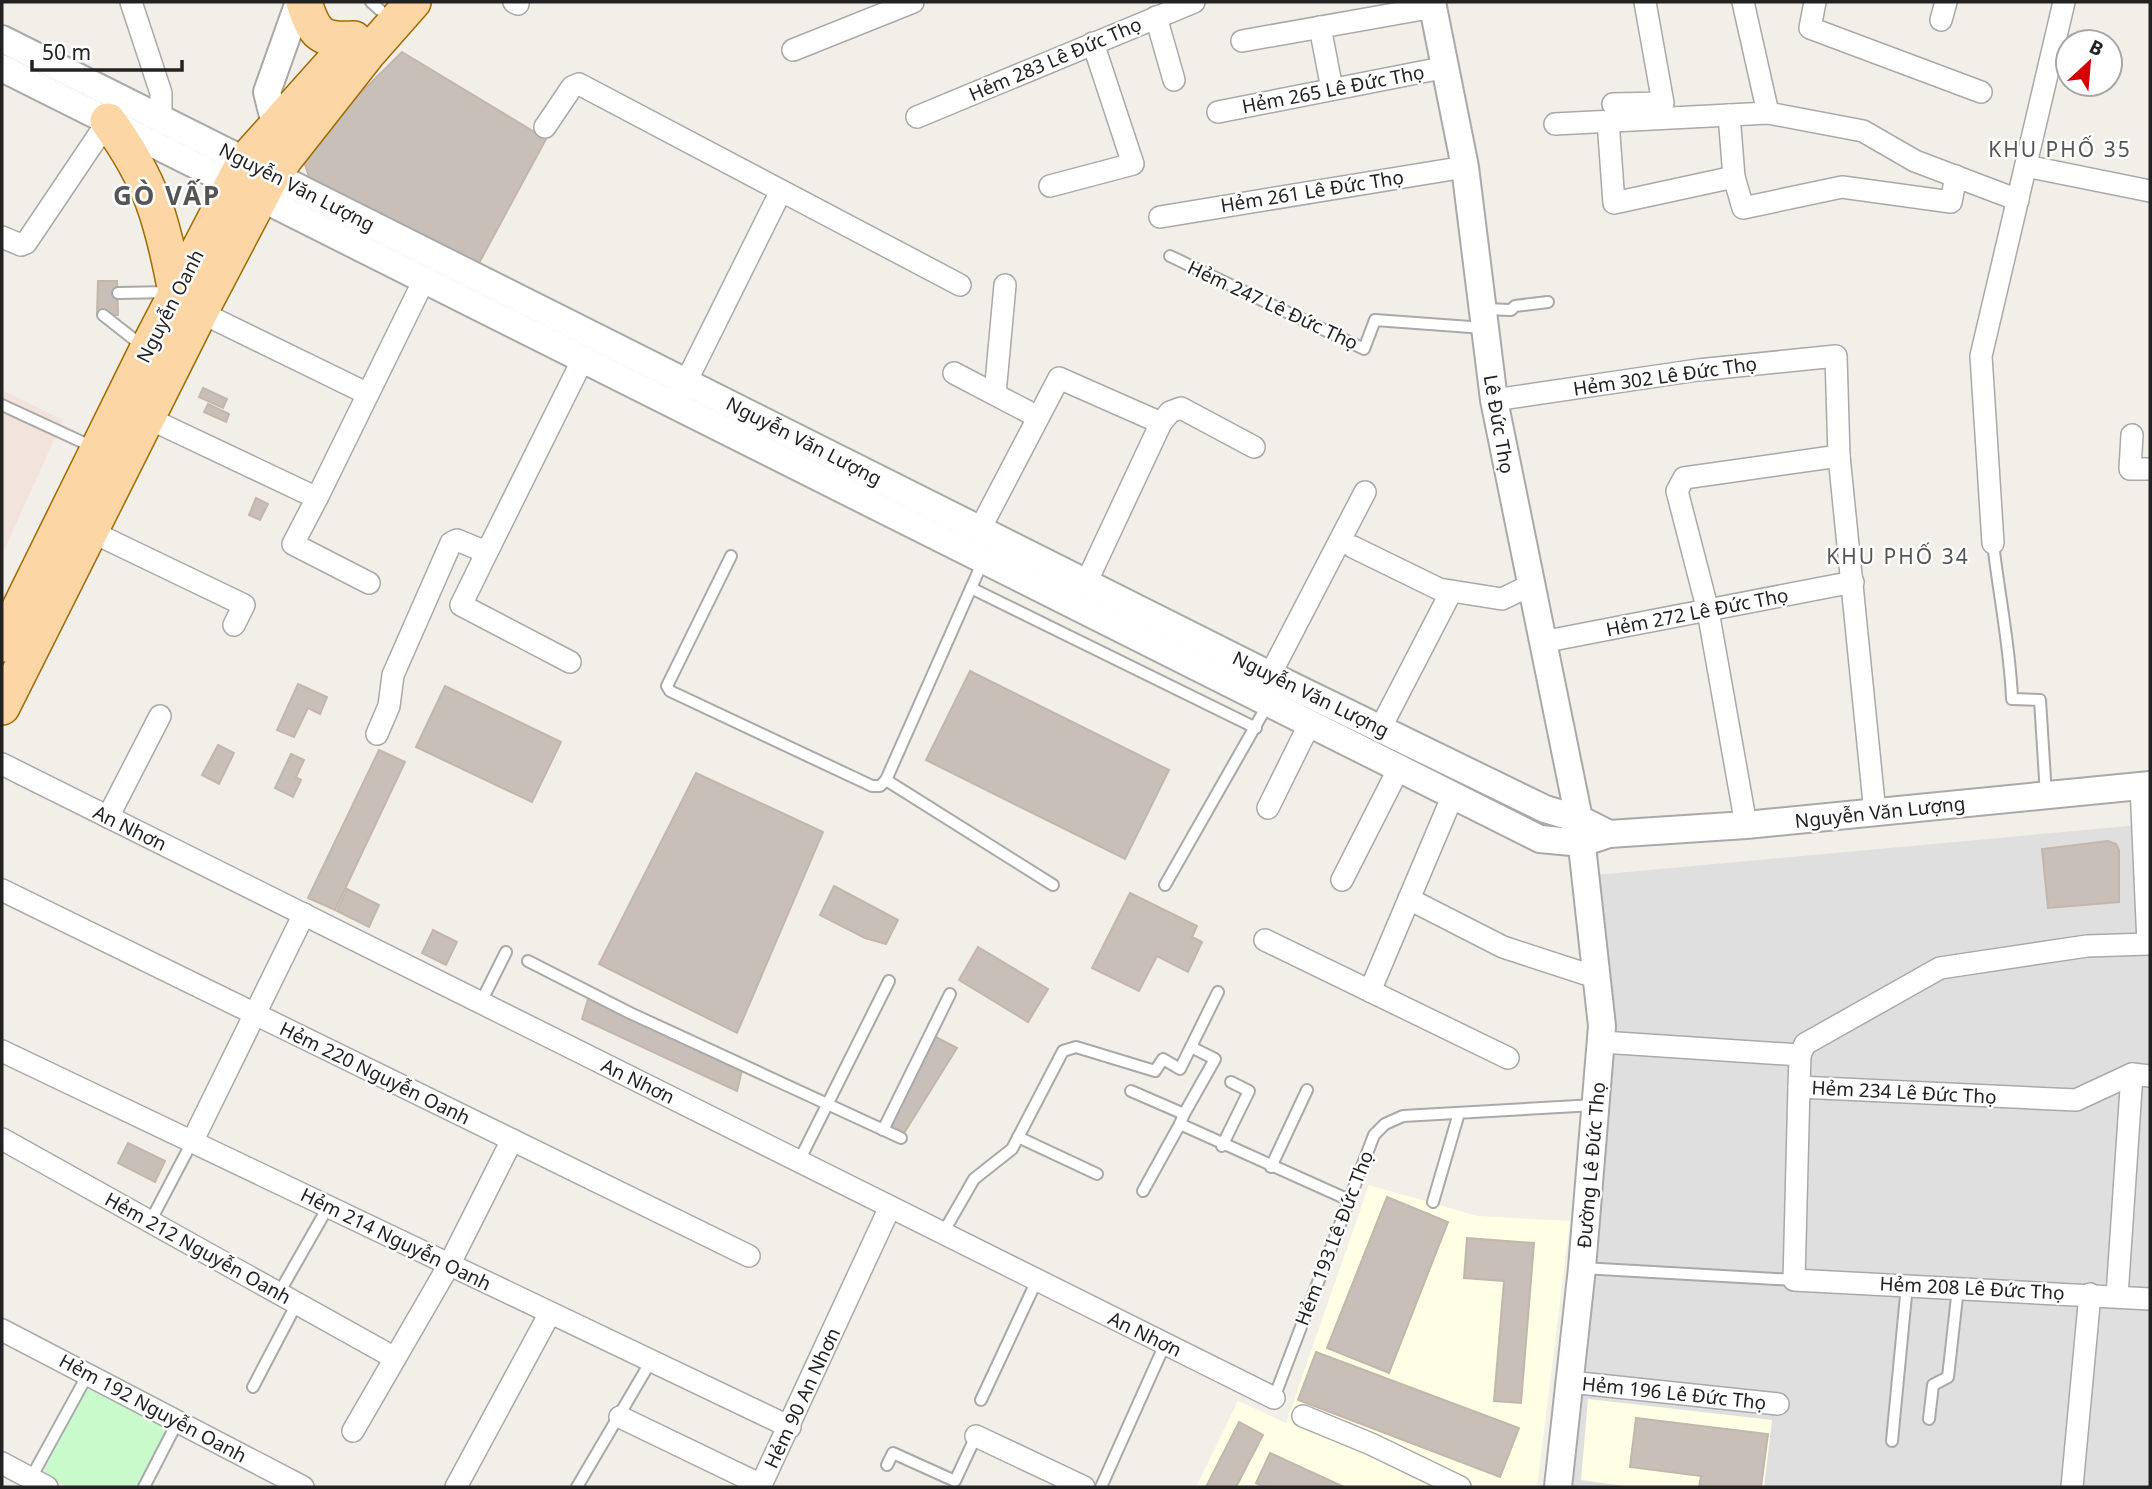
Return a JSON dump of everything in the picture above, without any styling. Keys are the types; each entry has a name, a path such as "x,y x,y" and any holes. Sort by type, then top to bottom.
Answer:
{"main road":[{"path":"302,2 316,31 356,53"},
{"name":"Nguyễn Oanh","path":"252,179 356,53 389,8"},
{"name":"Nguyễn Oanh","path":"2,707 148,418 188,302 252,179 275,124 356,53"},
{"path":"108,121 135,159 157,207 188,302"},
{"name":"Nguyễn Oanh","path":"2,644 147,349 188,302"}],"street":[{"path":"131,2 161,93 161,107 157,117"},
{"path":"275,124 267,92 302,2"},
{"path":"793,50 912,2"},
{"name":"Hẻm 283 Lê Đức Thọ","path":"917,117 1194,2"},
{"path":"1555,124 1663,103 1645,2"},
{"path":"1742,2 1768,113"},
{"path":"1815,2 1810,28 1981,93"},
{"path":"1993,543 1981,356 2064,2"},
{"path":"1242,41 1433,4"},
{"name":"Lê Đức Thọ","path":"1433,4 1465,167 1494,400 1580,831"},
{"path":"1156,18 1174,80"},
{"path":"1320,27 1332,89"},
{"name":"Nguyễn Văn Lượng","path":"2,39 157,117 252,179 424,280 583,359 681,394"},
{"path":"1050,186 1133,164 1093,43"},
{"name":"Hẻm 265 Lê Đức Thọ","path":"1218,112 1447,66"},
{"name":"Nguyễn Văn Lượng","path":"2,68 108,121 252,179 1273,686 1380,729 1545,809 1580,831"},
{"path":"545,127 572,87 579,85 588,88 960,285"},
{"path":"1611,113 1768,113 1863,131 1915,161 2018,200"},
{"path":"1611,113 1614,203 1734,177"},
{"path":"1729,115 1734,177 1743,208 1842,187 1951,202 1956,176"},
{"path":"2,237 21,245 26,243 108,121"},
{"path":"2026,166 2150,191"},
{"name":"Hẻm 261 Lê Đức Thọ","path":"1160,217 1465,167"},
{"path":"681,394 782,191"},
{"path":"369,583 293,544 424,280"},
{"path":"995,394 1005,285"},
{"path":"188,302 368,394"},
{"name":"Hẻm 302 Lê Đức Thọ","path":"1494,400 1698,370 1836,356 1839,456"},
{"path":"570,662 461,605 583,359"},
{"path":"954,373 1038,416"},
{"path":"986,542 1038,416 1059,378 1161,424"},
{"path":"1086,583 1161,424 1170,412 1181,408 1254,447"},
{"path":"148,418 317,498"},
{"path":"2132,435 2130,468 2150,469"},
{"path":"1746,825 1708,611 1677,491 1679,483 1684,478 1839,456 1875,813"},
{"path":"1273,686 1365,492"},
{"path":"90,531 244,605 234,625"},
{"path":"377,734 389,706 393,675 451,543 457,540 481,550 490,546"},
{"name":"Nguyễn Văn Lượng","path":"986,542 1086,583 1273,686 1310,723 1540,839 1580,831 1609,834 1746,825 2146,785"},
{"path":"1353,547 1438,589 1451,592 1502,599 1531,585"},
{"name":"Hẻm 272 Lê Đức Thọ","path":"1542,642 1853,582"},
{"path":"1380,729 1451,592"},
{"path":"107,817 160,716"},
{"path":"1268,808 1310,723"},
{"name":"An Nhơn","path":"2,764 1274,1398"},
{"path":"1342,880 1399,768"},
{"path":"1800,1055 1805,1044 1940,968 2087,946 2148,944 2146,785"},
{"path":"1370,991 1453,795"},
{"name":"Đường Lê Đức Thọ","path":"1558,1487 1582,1268 1602,1042 1598,978 1580,831"},
{"name":"Hẻm 220 Nguyễn Oanh","path":"2,890 749,1256"},
{"path":"1409,899 1503,947 1598,978"},
{"path":"192,1142 304,914"},
{"path":"1265,940 1508,1058"},
{"name":"Hẻm 234 Lê Đức Thọ","path":"1602,1042 1800,1055 1799,1087 2076,1100 2141,1075"},
{"name":"Hẻm 214 Nguyễn Oanh","path":"2,1051 790,1427"},
{"path":"2117,1296 2141,1075"},
{"path":"1794,1280 1799,1087"},
{"path":"353,1431 393,1357 449,1265 512,1140"},
{"name":"Hẻm 212 Nguyễn Oanh","path":"3,1142 393,1357"},
{"name":"Hẻm 90 An Nhơn","path":"620,1417 761,1485 890,1207"},
{"name":"Hẻm 208 Lê Đức Thọ","path":"1794,1280 2150,1299"},
{"path":"2073,1487 2090,1294"},
{"path":"456,1487 550,1312"},
{"name":"Hẻm 192 Nguyễn Oanh","path":"2,1330 303,1487"},
{"name":"Hẻm 196 Lê Đức Thọ","path":"1570,1382 1778,1404"},
{"path":"1303,1416 1371,1444 1437,1481 1460,1487"},
{"path":"976,1436 1084,1487"},
{"path":"2,1463 39,1483"}],"lane":[{"name":"Hẻm 247 Lê Đức Thọ","path":"1170,256 1364,349 1374,320 1482,319"},
{"path":"118,293 188,302"},
{"path":"1482,319 1511,310 1515,306 1548,302"},
{"path":"103,315 147,349"},
{"path":"2,405 99,449"},
{"path":"731,556 668,679 667,686 670,691 872,786 880,786 886,780 971,588 986,542"},
{"path":"1993,543 2003,628 2010,647 2012,699 2040,700 2046,795"},
{"path":"971,588 1256,728"},
{"path":"1165,885 1256,728 1273,686"},
{"path":"886,780 1053,885"},
{"path":"481,1002 506,952"},
{"path":"528,961 630,1013 901,1138"},
{"path":"799,1161 889,981"},
{"path":"943,1233 974,1179 1012,1149 1063,1051 1076,1046 1155,1071 1163,1059 1180,1069 1218,992"},
{"path":"883,1130 950,994"},
{"path":"1143,1191 1215,1059 1191,1047"},
{"path":"1222,1146 1250,1091 1231,1082"},
{"path":"1270,1167 1307,1090"},
{"path":"1131,1091 1182,1119 1222,1146 1349,1200"},
{"name":"Hẻm 193 Lê Đức Thọ","path":"1274,1398 1374,1135 1385,1124 1403,1116 1595,1105"},
{"path":"1433,1202 1459,1113"},
{"path":"1018,1137 1097,1174"},
{"path":"150,1222 192,1142"},
{"path":"253,1387 328,1207"},
{"path":"1582,1268 1794,1280"},
{"path":"981,1400 1037,1280"},
{"path":"1892,1441 1907,1285"},
{"path":"1929,1419 1933,1385 1948,1377 1958,1288"},
{"path":"1101,1487 1166,1343"},
{"path":"577,1487 651,1361"},
{"path":"39,1483 88,1374"},
{"path":"144,1487 178,1421"},
{"path":"887,1465 892,1453 955,1481 976,1436"}],"shaded area":[{"path":"2,390 63,420 2,555"},
{"path":"2150,824 2150,1487 1556,1487 1599,1024 1584,876"},
{"path":"1369,1185 1477,1216 1570,1221 1537,1487 1196,1487 1238,1401 1286,1423"},
{"path":"1588,1399 1772,1420 1764,1487 1631,1487 1581,1480"}],"green space":[{"path":"89,1383 172,1425 139,1487 68,1487 42,1474"}],"building":[{"path":"402,52 546,139 478,265 311,183 301,152"},
{"path":"98,281 117,281 118,315 97,315"},
{"path":"203,388 227,399 223,408 199,397"},
{"path":"208,404 229,414 226,422 204,412"},
{"path":"256,498 268,504 260,520 249,515"},
{"path":"970,671 1169,770 1125,859 926,760"},
{"path":"298,684 327,697 320,714 308,708 294,737 277,730"},
{"path":"445,686 561,742 532,802 416,747"},
{"path":"218,745 234,753 219,784 202,775"},
{"path":"379,750 405,762 335,910 308,898"},
{"path":"291,754 304,760 296,777 301,780 293,797 275,788"},
{"path":"696,773 823,832 737,1033 599,964"},
{"path":"2108,841 2116,844 2119,850 2119,902 2048,908 2042,849"},
{"path":"834,886 898,920 886,944 865,938 820,915"},
{"path":"347,889 379,905 369,927 337,911"},
{"path":"1130,893 1197,926 1192,937 1202,942 1188,972 1157,956 1139,991 1092,968"},
{"path":"433,930 457,942 446,965 422,953"},
{"path":"978,947 1048,989 1028,1022 959,980"},
{"path":"588,999 743,1066 737,1091 582,1019"},
{"path":"930,1034 957,1048 901,1138 883,1130"},
{"path":"128,1143 165,1161 155,1182 118,1163"},
{"path":"1387,1197 1448,1222 1389,1373 1327,1348"},
{"path":"1467,1238 1534,1243 1521,1403 1494,1401 1504,1281 1464,1278"},
{"path":"1316,1352 1519,1428 1500,1477 1298,1400"},
{"path":"1636,1418 1768,1434 1761,1487 1699,1487 1701,1476 1630,1467"},
{"path":"1239,1422 1263,1435 1236,1487 1206,1487"},
{"path":"1270,1453 1344,1487 1264,1487 1256,1483"}],"district":[{"name":"KHU PHỐ 35","path":"2060,150"},
{"name":"GÒ VẤP","path":"167,196"},
{"name":"KHU PHỐ 34","path":"1898,557"}]}
